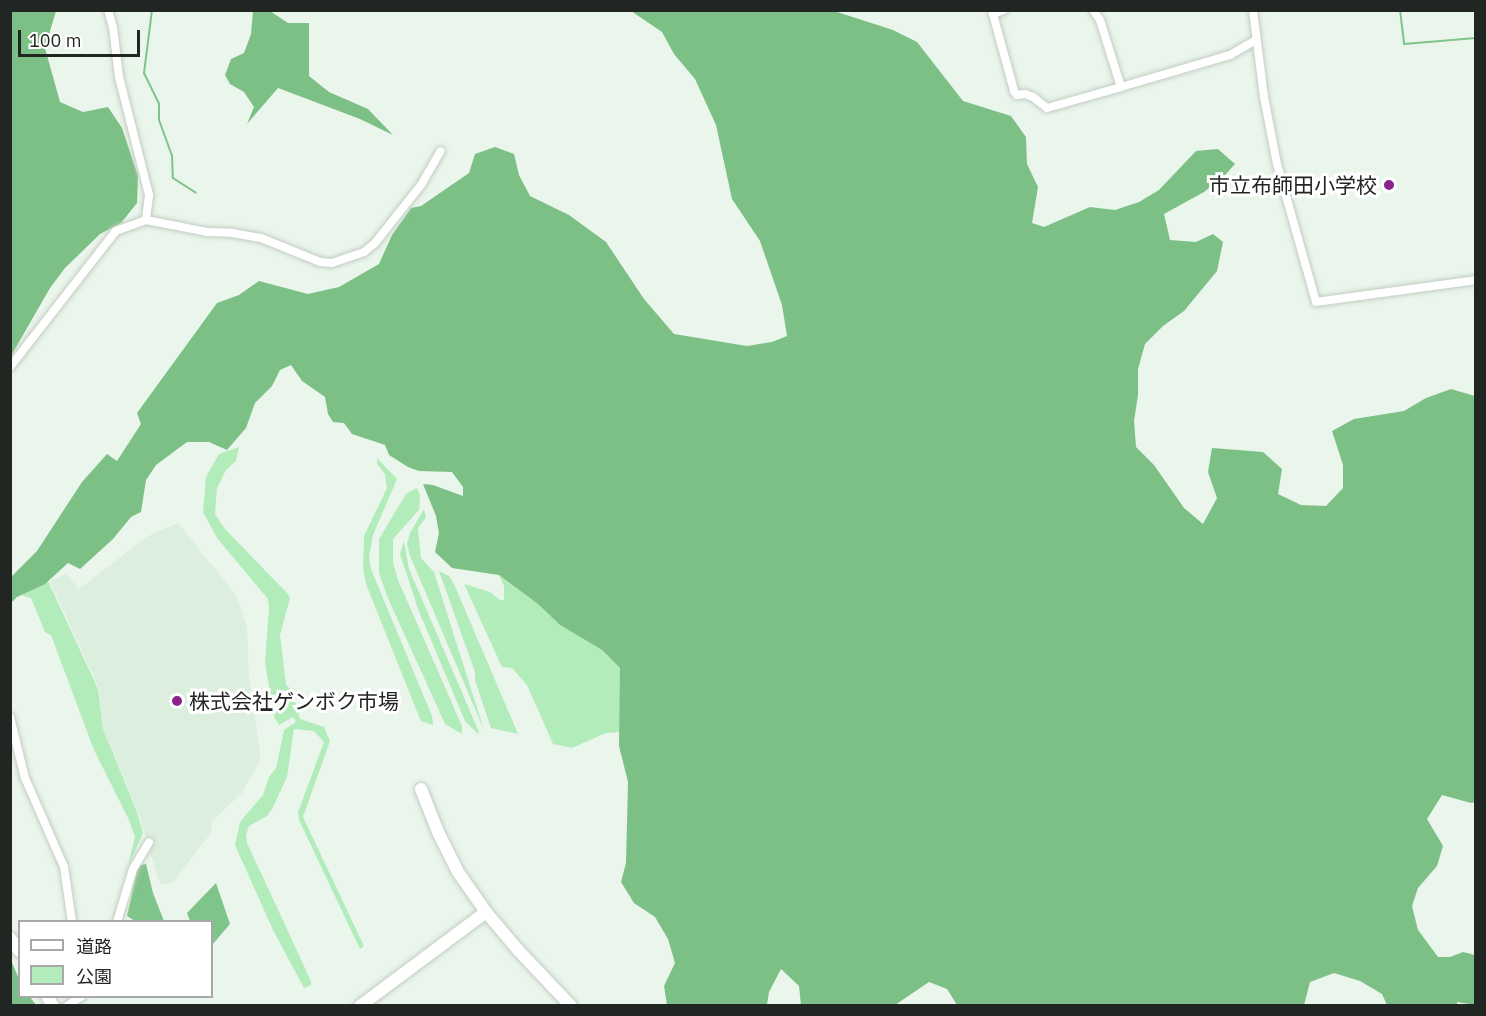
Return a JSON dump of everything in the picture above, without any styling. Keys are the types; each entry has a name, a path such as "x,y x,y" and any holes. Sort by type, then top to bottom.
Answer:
{"street":[{"path":"108,10 113,27 119,77 149,195 146,220"},
{"path":"1004,10 993,14 1007,72 1017,96 1025,94 1033,97 1047,108 1230,55 1257,40"},
{"path":"1093,10 1100,20 1121,87"},
{"path":"1253,10 1264,97 1285,201 1295,222 1316,302 1476,280"},
{"path":"10,367 117,231 146,220 174,227 261,238 320,262 332,263 364,252 375,243 421,185 441,151"},
{"path":"10,717 25,778 64,867 72,920"},
{"path":"421,789 438,832 458,872 486,912 571,1005"},
{"path":"117,920 133,869 149,842"},
{"path":"360,1005 486,912"}],"shaded area":[{"path":"11,10 56,11 45,48 60,102 83,112 108,107 122,128 138,176 137,203 121,223 100,234 65,268 50,288 11,356"},
{"path":"831,10 893,30 917,42 963,101 1011,116 1026,137 1027,164 1038,187 1032,223 1044,227 1090,207 1115,210 1139,202 1159,190 1196,151 1218,149 1235,164 1204,192 1164,214 1170,240 1196,242 1213,234 1223,242 1217,271 1184,311 1163,326 1145,344 1138,369 1138,395 1134,421 1136,447 1154,465 1184,508 1203,524 1217,498 1208,472 1212,448 1263,452 1282,469 1278,494 1301,505 1326,506 1343,488 1343,465 1332,431 1354,419 1404,411 1426,398 1451,389 1475,396 1475,802 1471,803 1442,795 1427,819 1443,846 1437,866 1418,888 1412,906 1418,930 1438,957 1450,957 1463,952 1475,955 1475,1005 1457,1002 1457,1006 1387,1005 1382,994 1360,981 1334,973 1310,982 1304,1005 957,1005 947,989 929,982 895,1005 801,1005 799,986 781,969 769,992 767,1005 667,1005 664,986 675,963 668,939 655,917 634,903 621,882 626,863 628,782 619,746 620,668 602,650 560,625 538,604 499,575 452,568 435,552 439,533 436,516 423,484 433,485 463,496 463,487 452,472 419,471 408,467 389,455 385,445 352,434 344,423 333,422 328,414 325,397 302,381 291,365 280,370 272,386 255,403 246,428 227,450 209,442 187,442 156,465 146,480 141,512 131,517 113,539 80,569 68,563 45,584 17,597 11,603 11,577 37,551 82,482 107,454 117,461 141,424 137,413 217,303 239,295 259,281 308,294 339,287 379,264 392,235 411,208 421,206 469,173 475,154 495,147 514,154 519,175 530,196 569,215 606,242 644,299 674,334 747,346 772,342 787,336 782,305 760,241 732,199 716,125 695,79 674,54 662,32 631,11"},
{"path":"253,11 270,11 288,23 309,23 309,76 329,92 368,109 393,135 360,119 278,88 247,124 254,107 244,92 230,84 225,75 231,59 244,53 251,34"},
{"name":"株式会社ゲンボク市場","path":"178,523 236,595 242,611 247,629 249,678 260,752 259,762 242,793 212,821 211,833 172,883 160,884 138,812 103,728 99,689 50,581 66,574 79,589 148,536"},
{"path":"146,864 153,893 164,920 133,920 127,916 137,871 141,865"},
{"path":"216,883 230,924 213,944 213,920 190,920 187,913"},
{"path":"11,960 18,977 18,998 31,998 36,1005 11,1005"}],"green space":[{"path":"239,447 236,461 226,470 217,488 215,514 225,529 290,598 280,635 286,685 292,690 300,719 324,727 330,741 303,817 364,946 360,949 299,820 298,812 324,742 314,731 294,729 287,777 272,809 267,816 249,826 246,835 247,843 311,981 311,985 304,988 273,930 235,845 240,822 263,795 269,777 276,768 284,730 296,722 293,717 279,725 274,717 265,662 268,599 217,538 203,512 206,477 219,454"},
{"path":"377,458 397,479 373,535 369,557 371,569 432,716 433,725 421,721 366,584 363,569 364,536 387,488 385,474 377,464"},
{"path":"417,488 420,495 419,510 393,539 393,562 398,580 462,726 462,734 445,724 387,596 379,573 379,539 406,494"},
{"path":"424,509 426,517 418,528 421,558 434,572 484,730 410,556 407,544 410,533"},
{"path":"404,541 409,569 478,734 465,721 418,609 400,554"},
{"path":"439,571 449,576 454,584 518,734 491,728 475,680 475,672"},
{"path":"499,575 538,604 560,625 602,650 620,668 622,732 606,733 572,748 553,744 527,685 512,668 502,667 464,584 490,592 500,600 504,600 504,586"},
{"path":"48,581 98,689 103,729 137,812 143,833 128,866 135,837 129,820 94,750 51,635 45,632 31,598 21,595"}],"waterway":[{"path":"152,10 144,73 159,104 159,120 172,155 173,178 196,193"},
{"path":"1400,10 1404,44 1476,38"}],"place":[{"name":"市立布師田小学校","path":"1389,185"},
{"name":"株式会社ゲンボク市場","path":"177,701"}]}
